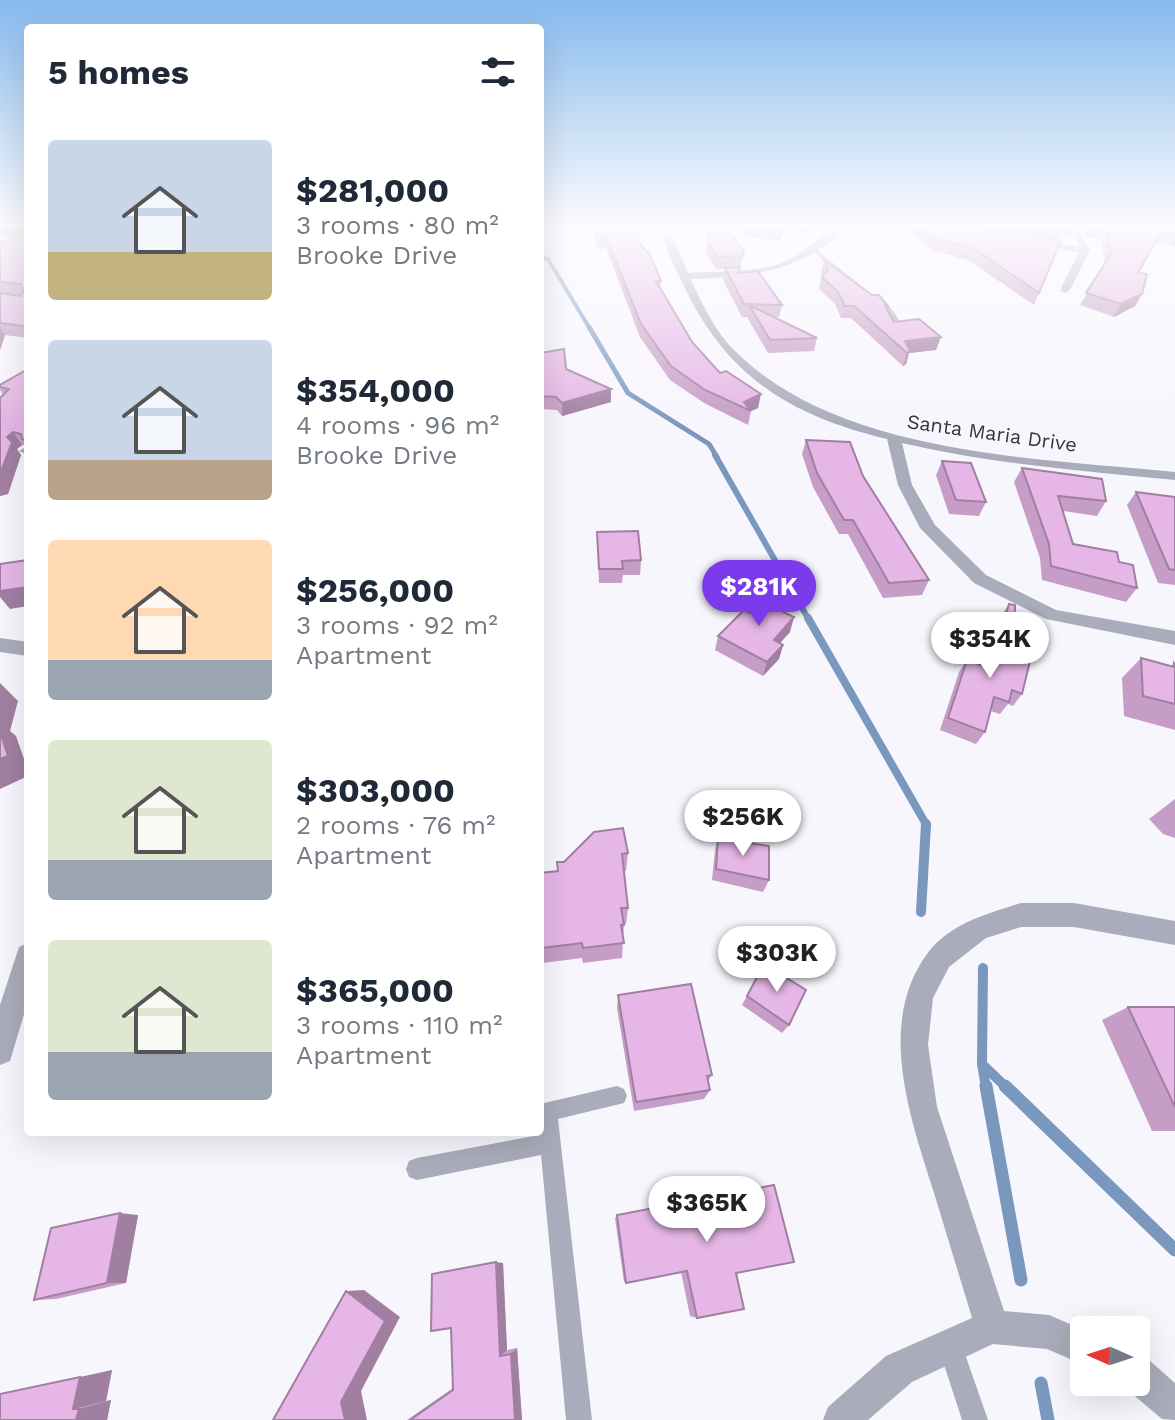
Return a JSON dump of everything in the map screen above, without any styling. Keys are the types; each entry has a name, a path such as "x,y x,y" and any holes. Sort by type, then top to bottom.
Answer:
{"street":[{"name":"Santa Maria Drive","path":"694,293 721,343 755,377 824,414 894,439 1001,457 1175,476"},
{"path":"894,439 905,485 928,528 980,579 1052,615 1175,638"},
{"path":"0,645 24,648"},
{"path":"992,1327 922,1107 914,1045 920,995 940,958 979,928 1021,915 1074,915 1175,933"},
{"path":"0,1051 24,970"},
{"path":"841,1420 899,1369 992,1327 1049,1332 1070,1342"},
{"path":"1150,1385 1175,1406"}],"lane":[{"path":"868,293 890,311 899,327"},
{"path":"579,1420 547,1111 617,1096"},
{"path":"417,1169 550,1143"},
{"path":"950,1346 975,1420"}],"building":[{"path":"0,293 20,296 24,293 24,326 0,323"},
{"path":"629,293 663,293 692,342 720,373 726,371 761,394 744,402 751,411 705,390 671,366 641,324"},
{"path":"738,293 774,293 782,305 744,304"},
{"path":"839,293 879,295 888,306 885,306 894,322 919,319 941,337 905,341 910,351 907,353 854,306 845,306"},
{"path":"1087,293 1142,293 1121,304"},
{"path":"749,305 817,338 770,340"},
{"path":"564,349 566,369 611,389 562,403 556,397 544,396 544,352"},
{"path":"24,371 24,439 21,434 13,432 7,437 12,442 0,474 0,398 9,389 0,385"},
{"path":"806,440 850,442 863,476 929,580 889,583 853,520 844,520 817,473"},
{"path":"942,461 971,463 986,502 956,500"},
{"path":"1022,468 1102,479 1106,501 1058,496 1073,544 1117,552 1119,562 1133,565 1137,588 1051,566 1049,544"},
{"path":"1136,492 1175,497 1175,570 1169,569"},
{"path":"638,531 641,560 622,561 623,569 599,569 597,532"},
{"path":"24,561 24,588 0,591 0,564"},
{"path":"768,594 790,605 783,612 794,617 774,640 783,645 767,662 718,636 744,610 750,613"},
{"path":"1009,604 1015,605 1015,655 1030,661 1022,694 1012,690 1009,702 994,697 985,732 948,718 967,660 990,668"},
{"path":"1141,658 1174,667 1175,664 1175,704 1143,696"},
{"path":"0,732 8,756 0,759"},
{"path":"623,828 628,853 622,854 628,908 621,908 624,943 583,948 582,943 544,948 544,873 558,871 557,862 564,862 594,832"},
{"path":"718,838 769,846 769,880 716,869"},
{"path":"764,964 806,990 789,1025 747,996"},
{"path":"691,984 712,1075 707,1076 710,1090 636,1102 618,995"},
{"path":"1128,1007 1175,1007 1175,1107"},
{"path":"774,1185 794,1262 736,1273 744,1309 697,1318 687,1271 626,1283 617,1215"},
{"path":"120,1213 107,1283 34,1300 51,1228"},
{"path":"496,1262 500,1356 511,1354 515,1420 410,1420 453,1390 451,1328 431,1331 432,1274"},
{"path":"346,1291 385,1321 341,1402 345,1420 273,1420"},
{"path":"80,1377 73,1409 79,1409 76,1420 0,1420 0,1394"}],"waterway":[{"path":"569,293 590,329"},
{"path":"589,327 628,393 709,444 717,457"},
{"path":"715,455 809,620"},
{"path":"808,618 926,824"},
{"path":"921,912 926,824"},
{"path":"983,968 982,1064 986,1088"},
{"path":"983,1065 1007,1088"},
{"path":"986,1086 1021,1280"},
{"path":"1005,1086 1175,1250"},
{"path":"1041,1383 1048,1420"}]}
